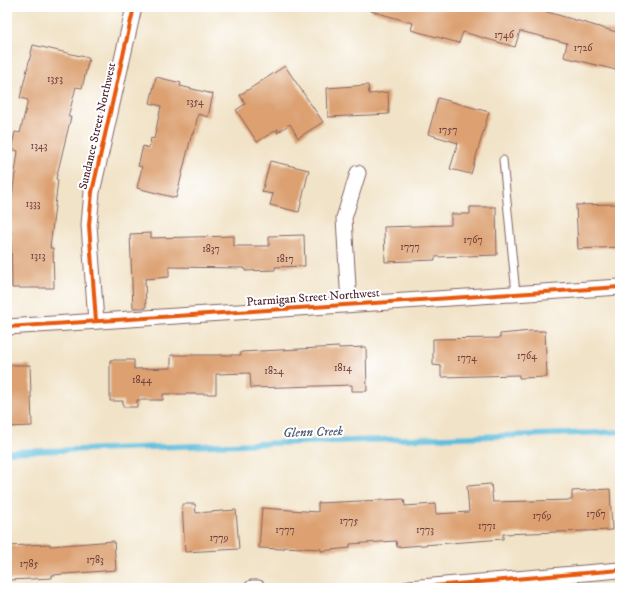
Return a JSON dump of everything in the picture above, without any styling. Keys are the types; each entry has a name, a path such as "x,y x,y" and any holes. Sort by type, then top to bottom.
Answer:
{"street":[{"name":"Sundance Street Northwest","path":"96,321 89,225 92,199 134,7"},
{"path":"349,304 344,218 358,173"},
{"name":"Ptarmigan Street Northwest","path":"7,327 620,287"},
{"path":"409,588 537,583 620,570"},
{"path":"252,588 258,588"}],"lane":[{"path":"503,160 516,294"}],"building":[{"path":"372,7 530,7 620,33 620,71 564,57 567,43 520,31 515,47 463,32 459,43 411,30 413,23 371,11"},
{"path":"33,45 89,58 82,88 76,87 68,117 71,117 56,179 58,180 50,248 53,248 54,288 12,288 11,227 8,226 18,151 11,149 15,132 20,133 28,100 20,98"},
{"path":"285,66 323,122 298,138 290,124 277,133 278,129 257,142 236,110 245,104 240,95"},
{"path":"156,77 181,83 180,86 213,94 208,117 198,114 176,198 137,188 142,167 138,166 143,146 149,148 151,138 154,139 161,106 150,103"},
{"path":"368,85 369,94 388,92 389,114 328,117 327,88"},
{"path":"438,98 489,112 471,174 450,169 458,143 428,134"},
{"path":"270,161 309,170 299,212 270,205 273,194 262,192"},
{"path":"618,204 620,247 578,249 576,205"},
{"path":"470,207 496,207 497,255 435,257 435,260 385,262 384,227 451,225 451,214 470,214"},
{"path":"151,233 151,238 234,236 234,246 269,246 269,236 304,235 305,266 275,267 275,270 245,271 245,268 169,267 169,277 145,279 146,308 133,308 130,234"},
{"path":"545,331 547,377 519,378 519,375 441,377 441,366 433,365 433,339 500,338 500,334"},
{"path":"366,347 367,391 352,391 352,385 251,388 250,373 216,374 216,394 163,394 163,400 137,400 137,407 123,407 123,401 110,401 110,360 134,360 134,369 171,368 171,355 241,355 241,352"},
{"path":"7,365 30,365 32,426 8,427"},
{"path":"491,484 493,502 572,500 572,491 610,489 612,530 503,534 503,539 397,547 396,541 350,544 350,548 321,551 321,549 284,547 284,549 259,548 262,508 318,512 318,503 404,499 405,506 435,504 436,514 469,512 467,486"},
{"path":"182,504 195,504 196,513 236,510 239,549 185,552"},
{"path":"114,541 116,570 52,575 52,578 9,580 7,546 50,544 50,546"}],"waterway":[{"name":"Glenn Creek","path":"7,452 620,432"}],"cycle path":[{"path":"96,321 89,225 92,192 134,7"},
{"path":"7,327 620,287"},
{"path":"409,588 620,570"}]}
